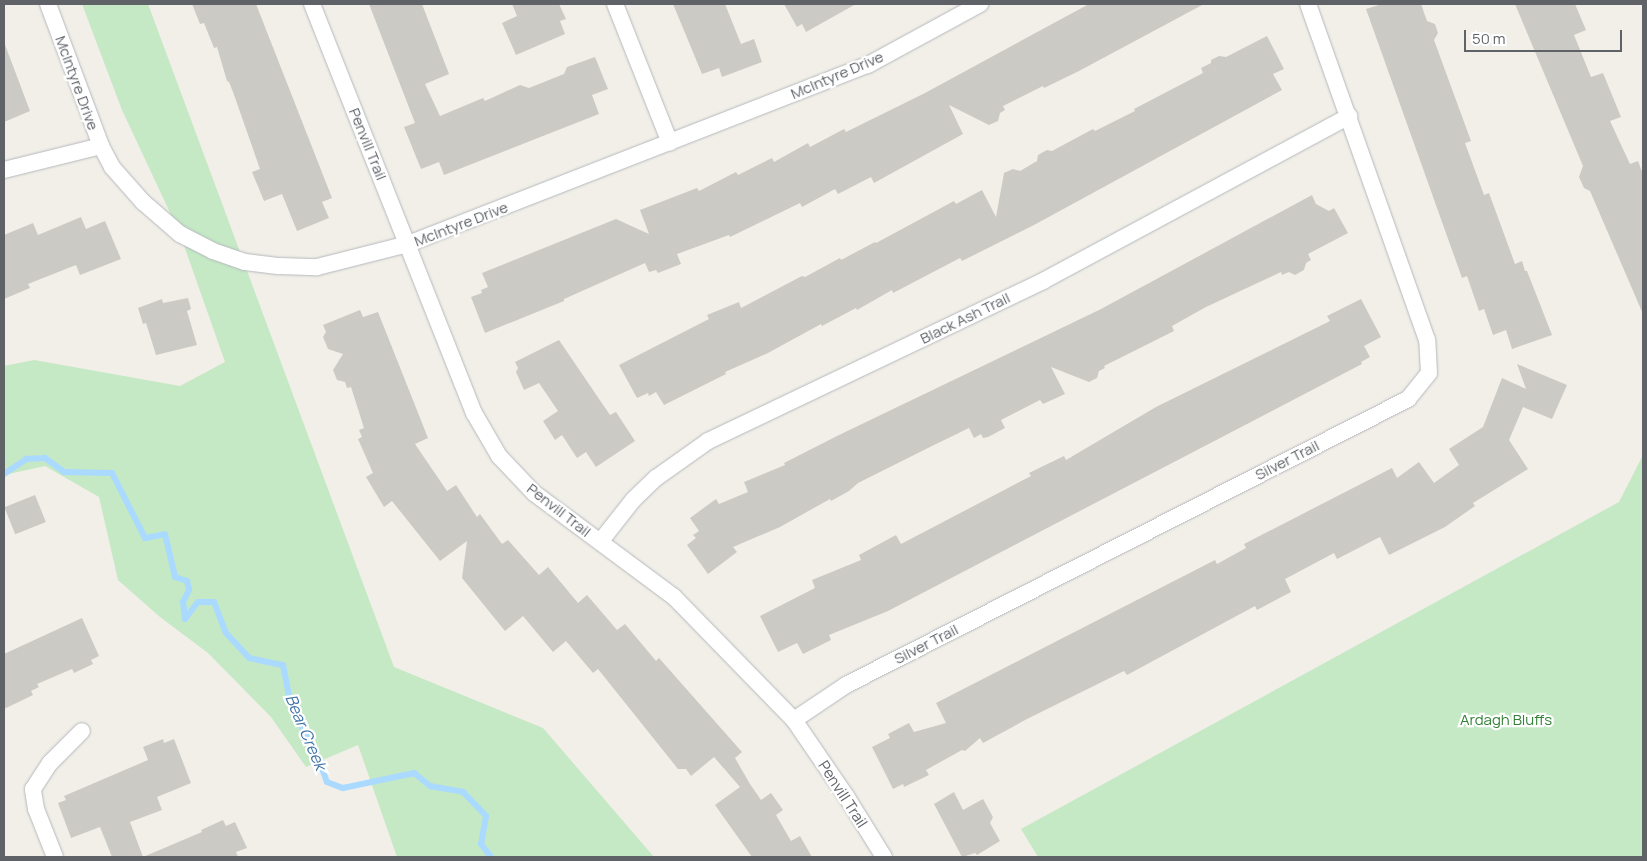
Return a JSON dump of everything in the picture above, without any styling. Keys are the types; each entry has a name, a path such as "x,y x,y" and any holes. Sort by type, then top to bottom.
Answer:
{"street":[{"name":"McIntyre Drive","path":"48,4 101,146 112,167 137,195 180,234 213,251 245,262 280,266 318,267 408,244 868,65 980,4"},
{"name":"Penvill Trail","path":"312,4 474,413 499,456 534,493 674,597 794,720 846,796 884,857"},
{"path":"615,4 670,143"},
{"name":"Silver Trail","path":"794,720 846,685 1408,399 1429,373 1427,340 1308,4"},
{"name":"Black Ash Trail","path":"600,542 633,500 656,478 708,441 1043,281 1348,116"},
{"path":"4,170 101,146"},
{"path":"54,857 36,810 33,789 50,763 82,731"}],"green space":[{"path":"82,4 148,4 394,667 543,728 654,857 397,857 358,745 306,767 271,717 208,653 160,617 118,580 99,497 45,466 4,475 4,366 34,360 180,386 225,362 180,234 122,110"},
{"name":"Ardagh Bluffs","path":"1643,455 1643,857 1038,857 1021,829 1619,502"}],"building":[{"path":"192,4 256,4 332,198 322,202 329,218 297,231 282,194 264,201 252,172 260,169 233,92 227,81 217,47 214,48 204,23 200,24"},
{"path":"369,4 422,4 449,74 425,84 440,116 483,98 485,101 520,85 529,88 564,74 567,67 595,57 608,89 592,95 599,114 444,175 439,162 421,169 404,127 415,123"},
{"path":"512,4 559,4 566,19 560,21 565,34 516,55 502,23 517,16"},
{"path":"673,4 725,4 741,44 754,39 762,62 722,77 719,68 702,74"},
{"path":"784,4 856,4 806,32 802,24 797,27"},
{"path":"1089,4 1204,4 1079,71 1003,106 1005,110 1000,113 998,121 989,125 949,105 963,134 874,183 871,177 838,194 835,189 802,207 800,203 730,237 729,235 677,254 681,264 658,273 656,270 649,272 645,263 564,299 564,301 485,333 471,297 482,293 481,290 488,287 482,273 616,219 649,234 640,210 697,188 699,191 736,172 738,175 772,158 774,162 808,143 810,147 844,129 846,132 925,93"},
{"path":"1382,4 1421,4 1427,21 1435,24 1438,33 1434,40 1471,141 1465,143 1484,195 1489,193 1515,264 1522,261 1525,271 1527,271 1552,335 1512,349 1506,330 1493,335 1484,309 1479,311 1467,276 1462,278 1366,9"},
{"path":"1515,4 1575,4 1586,30 1574,35 1591,77 1603,73 1621,117 1610,121 1630,164 1638,161 1643,174 1643,314 1590,191 1584,188 1579,177 1583,166"},
{"path":"1267,36 1284,69 1273,74 1282,90 1034,225 962,261 960,258 893,293 892,290 857,310 856,308 822,326 821,324 664,405 656,392 649,396 648,393 637,398 619,365 709,319 707,315 739,302 741,308 802,276 805,277 840,258 841,260 876,243 954,201 956,204 982,190 996,217 1004,173 1013,169 1020,171 1037,161 1038,155 1047,150 1052,151 1093,129 1095,131 1203,73 1201,68 1211,63 1211,60 1219,56 1226,57"},
{"path":"4,42 30,111 4,122"},
{"path":"1312,195 1316,204 1329,211 1334,208 1348,233 1308,254 1311,260 1306,263 1304,270 1295,275 1289,272 1282,275 1281,272 1206,307 1172,326 1174,331 1104,366 1105,368 1099,371 1097,378 1089,382 1051,367 1065,394 1043,404 1040,400 1001,420 1005,428 988,437 983,438 981,434 974,438 969,428 858,483 849,491 831,501 830,499 780,527 733,547 737,552 708,574 687,545 696,538 693,535 699,531 690,518 716,499 719,504 748,492 744,482 785,465 784,463 837,436 1101,309"},
{"path":"81,217 86,229 105,221 121,259 80,275 76,265 28,284 30,288 4,299 4,235 33,223 38,235"},
{"path":"188,298 191,309 187,311 197,345 156,355 146,323 143,324 138,308 162,299 163,303"},
{"path":"1361,299 1381,337 1364,346 1370,357 1361,362 1362,364 888,611 829,635 831,640 803,654 797,643 778,652 760,616 815,588 812,580 861,560 859,555 896,535 901,544 1031,476 1029,473 1064,456 1066,460 1156,407 1330,321 1327,316"},
{"path":"360,310 363,317 378,312 428,438 415,444 447,491 456,485 477,517 480,514 502,544 508,540 539,575 548,567 578,603 587,595 617,630 625,624 656,661 659,658 742,752 735,758 750,784 761,800 771,793 783,810 776,815 791,841 800,836 812,857 752,857 715,805 740,787 714,757 691,776 686,769 678,769 598,669 593,673 566,641 553,652 523,616 505,631 462,578 467,541 440,561 392,501 384,507 366,477 373,473 358,439 362,437 359,430 364,428 351,387 347,388 345,382 337,380 333,370 343,354 328,349 323,337 326,332 323,325"},
{"path":"559,340 610,415 616,412 635,441 596,467 586,452 577,458 562,435 555,440 543,421 558,411 539,383 524,390 516,372 518,368 515,362"},
{"path":"1517,364 1567,385 1552,419 1523,407 1509,440 1528,469 1473,503 1475,506 1445,527 1389,555 1380,537 1337,559 1334,553 1285,579 1291,592 1257,610 1255,606 1127,675 1124,671 983,743 980,738 965,751 962,750 926,770 929,775 904,787 903,784 893,789 872,747 890,738 888,734 909,723 914,732 946,723 936,703 1215,560 1217,564 1246,548 1244,544 1392,468 1397,478 1419,462 1434,483 1459,465 1449,449 1483,427 1502,378 1526,389"},
{"path":"35,495 46,522 15,534 4,507"},
{"path":"82,618 99,656 91,660 93,664 74,673 72,669 37,684 39,687 31,691 33,695 4,709 4,654"},
{"path":"163,739 164,743 174,739 191,783 157,797 162,810 130,822 143,857 112,857 100,827 71,838 58,803 66,800 64,796 148,760 143,747"},
{"path":"954,792 963,810 983,799 993,817 990,823 1000,841 977,855 975,853 962,857 934,804"},
{"path":"223,820 226,826 235,822 247,848 236,852 238,857 143,857 202,832 201,830"}],"waterway":[{"name":"Bear Creek","path":"4,474 26,459 45,458 64,472 112,473 145,538 165,534 175,577 187,581 189,590 183,602 185,619 198,602 214,602 226,633 249,658 283,665 290,702 320,763 327,782 343,788 414,773 430,786 463,792 486,816 481,844 491,857"}]}
